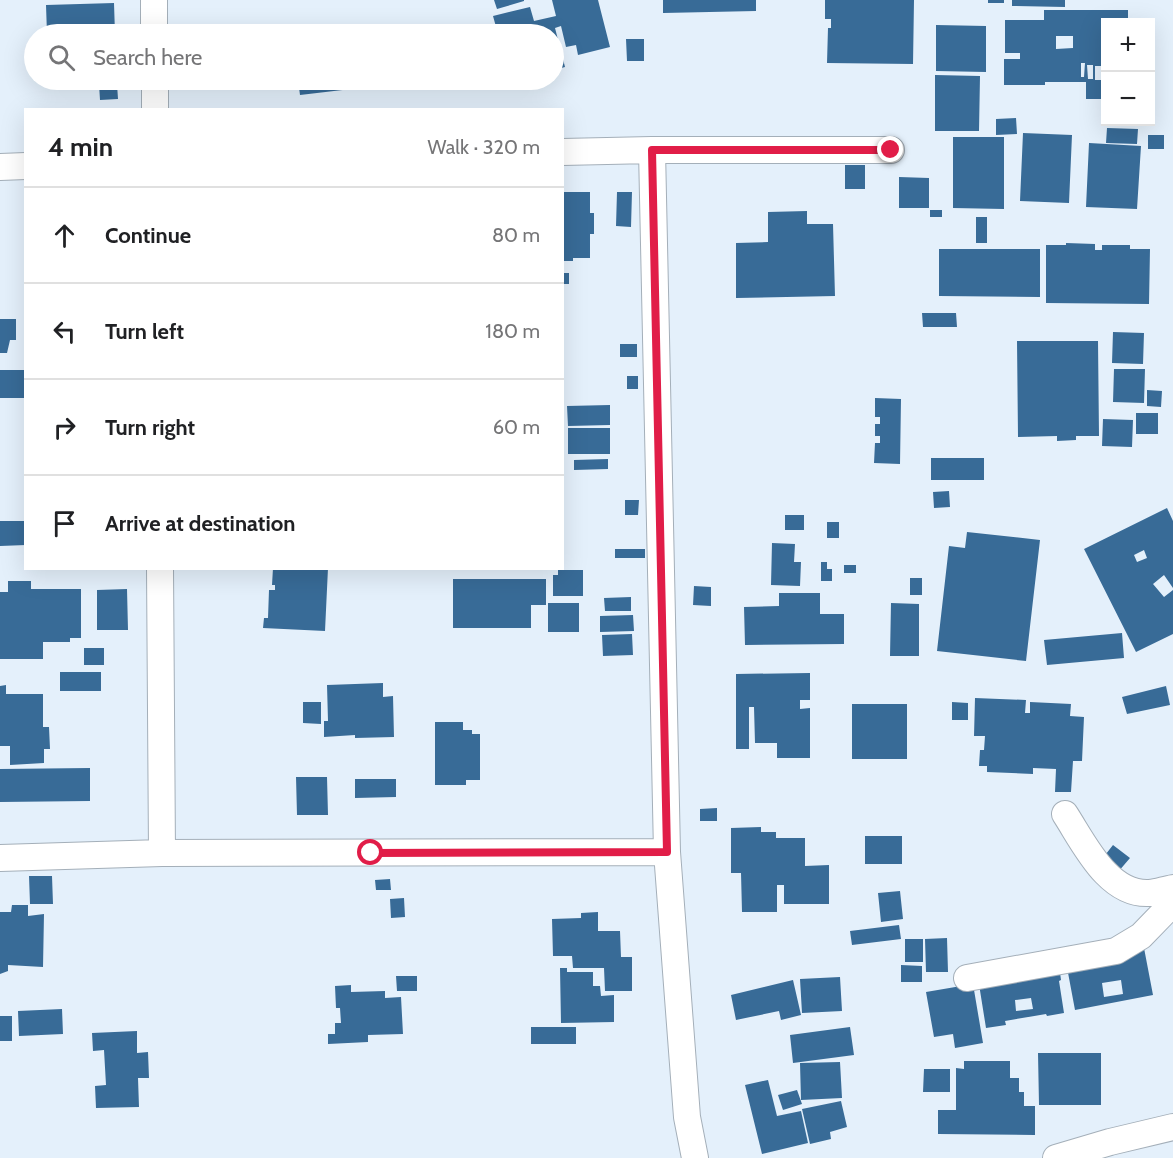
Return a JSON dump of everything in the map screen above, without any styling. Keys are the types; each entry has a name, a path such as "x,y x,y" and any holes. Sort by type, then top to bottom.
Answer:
{"street":[{"path":"154,0 154,24"},
{"path":"155,90 155,108"},
{"path":"652,150 667,852 687,1117 695,1158"},
{"path":"564,152 891,150"},
{"path":"0,167 24,166"},
{"path":"159,570 162,853"},
{"path":"1065,814 1111,878 1129,890 1149,893 1173,888"},
{"path":"0,858 162,853 667,852"},
{"path":"968,978 1116,951 1141,936 1173,903"},
{"path":"1056,1158 1173,1127"}],"building":[{"path":"494,0 524,0 524,1 497,9"},
{"path":"552,0 598,0 610,47 578,55 576,45 566,47 564,24 495,24 493,16 530,7 534,21 556,16"},
{"path":"663,0 756,0 756,11 663,13"},
{"path":"825,0 914,0 913,64 827,63 828,28 831,28 831,19 825,19"},
{"path":"988,0 1004,0 1004,3 988,3"},
{"path":"1012,0 1065,0 1065,7 1012,6"},
{"path":"114,3 115,24 47,24 46,5"},
{"path":"1044,10 1128,10 1128,18 1101,18 1101,66 1095,66 1095,80 1101,80 1101,99 1086,99 1086,82 1004,85 1004,59 1020,59 1020,53 1005,53 1005,20 1044,20","holes":["1056,36 1073,36 1073,48 1056,49","1081,63 1085,63 1084,77 1081,77","1087,65 1093,65 1093,79 1088,79"]},
{"path":"936,25 986,26 986,72 936,71"},
{"path":"626,39 644,39 644,61 627,61"},
{"path":"935,75 980,76 979,131 935,131"},
{"path":"99,90 117,90 118,99 100,100"},
{"path":"299,90 342,90 300,95"},
{"path":"1016,118 1017,134 996,135 996,119"},
{"path":"1107,128 1138,129 1137,144 1106,143"},
{"path":"1023,133 1072,135 1069,203 1020,201"},
{"path":"1148,135 1164,135 1164,149 1148,149"},
{"path":"953,137 1004,137 1004,209 953,208"},
{"path":"1089,143 1141,146 1137,209 1086,207"},
{"path":"845,165 865,165 865,189 845,189"},
{"path":"899,177 929,178 929,208 899,208"},
{"path":"564,192 590,192 590,213 594,213 594,234 590,234 590,258 573,258 573,261 564,261"},
{"path":"617,192 632,192 631,227 616,226"},
{"path":"930,210 942,210 942,217 930,217"},
{"path":"807,211 807,224 833,224 835,296 736,298 736,243 768,242 768,212"},
{"path":"976,217 987,217 987,243 976,243"},
{"path":"1066,243 1095,244 1095,250 1102,250 1102,245 1130,245 1130,249 1150,249 1149,304 1046,303 1046,245 1066,245"},
{"path":"939,249 1040,249 1040,297 939,296"},
{"path":"564,273 569,273 569,284 564,284"},
{"path":"922,313 956,313 957,327 923,327"},
{"path":"0,319 16,319 16,340 10,340 7,353 0,353"},
{"path":"1113,332 1144,333 1143,364 1112,363"},
{"path":"1017,341 1098,341 1099,436 1076,436 1076,440 1057,441 1057,436 1018,437"},
{"path":"620,344 637,344 637,357 620,357"},
{"path":"1114,369 1145,369 1144,403 1113,402"},
{"path":"0,370 24,370 24,398 0,398"},
{"path":"627,376 638,376 638,389 627,389"},
{"path":"1147,390 1162,391 1161,407 1147,406"},
{"path":"875,398 901,399 900,464 874,463 875,443 880,443 880,436 875,436 875,424 880,424 880,417 875,417"},
{"path":"610,405 610,425 568,426 567,406"},
{"path":"1136,413 1158,413 1158,434 1136,434"},
{"path":"1103,419 1133,420 1132,447 1102,446"},
{"path":"568,428 610,428 610,454 568,454"},
{"path":"931,458 984,458 984,480 931,480"},
{"path":"608,459 608,469 574,470 574,460"},
{"path":"949,491 950,507 934,508 933,492"},
{"path":"625,500 639,500 638,515 625,515"},
{"path":"1167,508 1173,521 1173,588 1164,575 1153,584 1164,597 1173,590 1173,634 1136,652 1084,549","holes":["1144,550 1147,558 1137,562 1134,555"]},
{"path":"785,515 804,515 804,530 785,530"},
{"path":"0,521 24,521 24,545 0,546"},
{"path":"827,522 839,522 839,538 827,538"},
{"path":"967,532 1040,540 1026,661 937,651 949,546 965,548"},
{"path":"772,543 795,544 794,562 801,562 800,586 771,585"},
{"path":"615,549 645,549 645,558 615,558"},
{"path":"821,562 827,562 827,569 832,569 832,581 821,581"},
{"path":"844,565 856,565 856,573 844,573"},
{"path":"273,570 328,570 325,631 263,628 264,618 268,618 269,590 275,590 275,585 272,585"},
{"path":"558,570 583,570 583,596 553,596 553,575 558,575"},
{"path":"910,578 922,578 922,595 910,595"},
{"path":"453,579 546,579 546,605 531,605 531,628 453,628"},
{"path":"8,581 31,581 31,589 81,589 81,638 70,638 70,642 43,642 43,659 0,659 0,592 8,592"},
{"path":"694,586 711,587 711,606 693,605"},
{"path":"127,589 128,630 97,630 97,590"},
{"path":"779,593 820,593 820,614 844,614 844,644 745,645 744,607 779,606"},
{"path":"631,597 631,611 605,611 604,598"},
{"path":"548,603 579,603 579,632 548,632"},
{"path":"891,603 919,604 919,656 890,656"},
{"path":"633,615 634,631 600,632 600,616"},
{"path":"1122,633 1124,658 1047,665 1044,640"},
{"path":"632,634 633,655 603,656 602,635"},
{"path":"84,648 104,648 104,665 84,665"},
{"path":"60,672 101,672 101,691 60,691"},
{"path":"810,673 810,700 800,700 800,709 810,708 810,758 777,758 777,743 755,743 754,707 749,707 749,749 736,749 736,674"},
{"path":"383,683 383,697 393,696 394,737 355,738 355,735 324,737 324,721 328,721 327,685"},
{"path":"6,685 6,694 43,694 43,727 49,727 50,749 44,749 44,763 10,765 10,746 0,746 0,686"},
{"path":"1166,686 1170,705 1127,714 1122,697"},
{"path":"975,698 1026,700 1025,713 1030,713 1030,702 1071,704 1070,716 1084,717 1082,761 1073,761 1071,792 1055,792 1056,769 1033,768 1033,774 987,772 987,766 979,766 980,750 984,750 985,736 974,736"},
{"path":"303,702 321,702 321,724 303,723"},
{"path":"952,702 968,703 968,720 952,720"},
{"path":"852,704 907,704 907,759 852,759"},
{"path":"435,722 463,722 463,730 472,730 472,734 480,734 480,780 466,780 466,785 435,785"},
{"path":"90,768 90,801 0,802 0,769"},
{"path":"296,777 327,777 328,815 297,815"},
{"path":"355,779 396,779 396,797 355,798"},
{"path":"717,808 717,821 700,821 700,809"},
{"path":"761,827 761,832 776,832 776,838 805,838 805,866 829,865 829,904 784,904 784,885 777,885 777,912 742,912 741,873 731,873 731,828"},
{"path":"865,836 902,836 902,864 865,864"},
{"path":"1113,845 1130,858 1118,872 1102,859"},
{"path":"29,876 52,876 53,904 30,904"},
{"path":"390,879 391,890 376,890 375,880"},
{"path":"900,891 903,919 881,922 878,893"},
{"path":"404,898 405,917 391,918 390,899"},
{"path":"12,905 28,905 28,916 44,914 43,967 8,965 8,971 0,974 0,912 11,912"},
{"path":"598,912 598,931 620,931 621,957 632,957 632,991 605,991 604,968 573,968 572,956 553,956 552,919 581,918 581,913"},
{"path":"899,925 901,939 852,945 850,931"},
{"path":"947,938 948,972 926,972 925,939"},
{"path":"905,939 923,939 923,962 905,962"},
{"path":"1144,948 1153,995 1075,1010 1066,962","holes":["1121,980 1123,994 1104,997 1102,983"]},
{"path":"901,965 922,966 922,982 901,982"},
{"path":"1059,965 1064,1013 1005,1021 1006,1025 986,1028 978,978","holes":["1031,998 1033,1009 1016,1011 1015,1000"]},
{"path":"560,968 567,968 567,972 593,972 593,986 600,986 601,996 614,995 614,1022 561,1023"},
{"path":"396,976 417,976 417,991 397,991"},
{"path":"840,977 842,1011 802,1013 800,979"},
{"path":"793,980 801,1015 781,1020 779,1011 736,1020 731,995"},
{"path":"973,984 983,1043 955,1048 953,1034 934,1037 926,992"},
{"path":"351,985 351,992 385,991 385,998 401,997 403,1034 368,1035 368,1042 328,1044 328,1034 335,1034 335,1023 341,1023 340,1008 336,1008 335,986"},
{"path":"62,1009 63,1034 19,1036 18,1011"},
{"path":"0,1016 12,1016 12,1041 0,1041"},
{"path":"531,1027 576,1027 576,1044 531,1044"},
{"path":"850,1027 854,1055 793,1063 790,1035"},
{"path":"137,1031 137,1053 148,1052 149,1078 138,1078 139,1107 96,1108 95,1086 106,1085 104,1050 93,1051 92,1033"},
{"path":"1038,1053 1101,1053 1101,1105 1039,1105"},
{"path":"964,1061 1010,1061 1010,1078 1019,1078 1019,1092 1024,1092 1024,1106 1035,1106 1035,1135 938,1134 938,1110 956,1110 956,1068 964,1069"},
{"path":"840,1062 842,1098 801,1100 800,1063"},
{"path":"924,1069 950,1069 950,1092 923,1092"},
{"path":"768,1080 777,1116 801,1111 808,1143 762,1154 745,1085"},
{"path":"797,1090 802,1104 783,1110 778,1095"},
{"path":"841,1101 847,1127 830,1132 831,1139 810,1144 802,1109"}],"route":[{"path":"371,853 667,852 652,150 891,150"}]}
